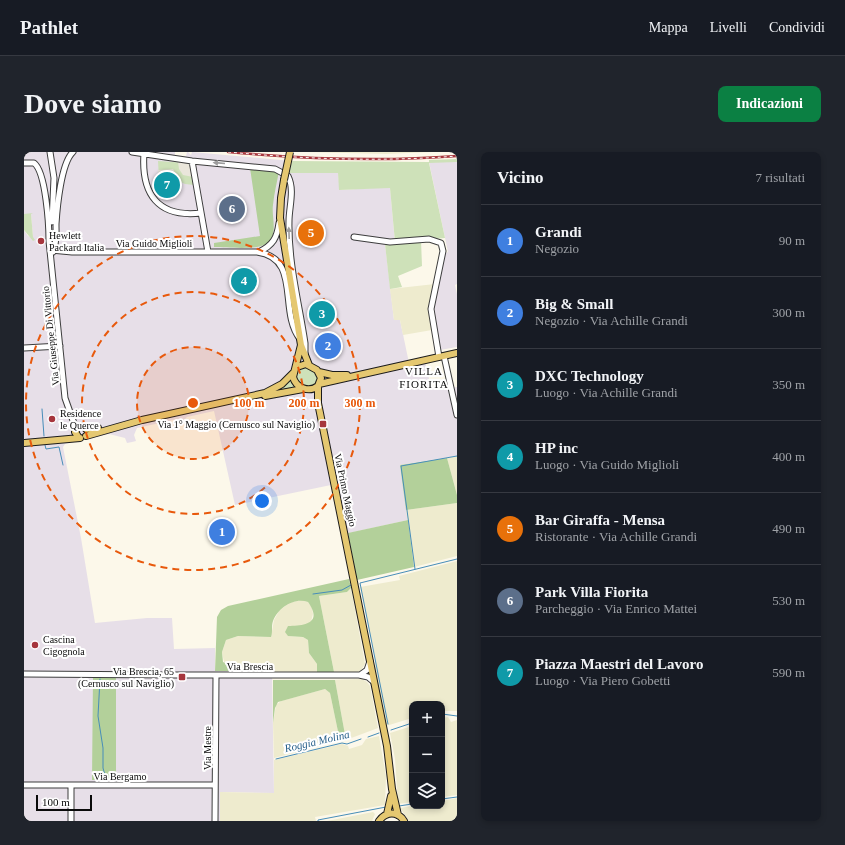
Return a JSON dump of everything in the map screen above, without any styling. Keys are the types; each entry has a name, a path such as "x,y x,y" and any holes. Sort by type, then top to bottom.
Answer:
{"main road":[{"path":"290,152 281,198 280,218 300,342 309,364 319,372 336,376 361,374"},
{"path":"247,398 273,390 284,383 293,374 296,367 300,342"},
{"path":"24,442 84,432 247,398 313,389 319,385 361,374 457,353"},
{"path":"296,367 303,364 309,364"},
{"path":"319,372 321,378 319,385"},
{"path":"293,374 296,384 306,389"},
{"name":"Via Primo Maggio","path":"319,385 318,403 389,754 392,789"},
{"name":"Via Primo Maggio","path":"306,389 314,395 318,403"},
{"path":"24,442 68,436 79,426 84,432"},
{"path":"75,431 84,432"},
{"path":"379,821 387,814 390,806 392,789"},
{"path":"392,789 398,815 404,821"},
{"path":"387,814 398,815"}],"street":[{"path":"50,152 54,178 53,224"},
{"path":"53,224 58,211 66,163 73,152"},
{"path":"132,152 192,161 275,168 288,176 291,188 289,221 290,241 306,343 305,355"},
{"path":"144,153 145,181 155,200 165,208 178,213 201,213"},
{"path":"192,161 208,252"},
{"path":"24,162 34,163 40,169 53,224"},
{"path":"257,252 268,247 275,240 280,218"},
{"name":"Via Giuseppe Di Vittorio","path":"53,224 49,242 52,250 65,403 70,413 84,432"},
{"name":"Via Giuseppe Di Vittorio","path":"52,250 56,242 53,224"},
{"path":"354,237 390,242 430,239 442,243 443,252 431,310 441,357 457,415"},
{"path":"49,242 52,245 56,242"},
{"name":"Via Guido Miglioli","path":"52,250 72,252 257,252 275,257 282,264 293,326 300,342"},
{"path":"24,348 60,346"},
{"name":"Via Giuseppe Di Vittorio","path":"70,413 75,431"},
{"path":"359,675 367,670 370,660"},
{"name":"Via Brescia","path":"24,674 216,676 359,675"},
{"path":"359,675 368,677 374,682"},
{"name":"Via Mestre","path":"215,821 216,676"},
{"path":"71,784 71,821"},
{"name":"Via Bergamo","path":"24,785 215,785"}],"shaded area":[{"path":"24,152 175,152 175,155 186,156 187,152 191,155 192,152 292,161 289,173 338,173 340,190 390,187 395,243 385,244 394,320 400,320 409,363 425,362 431,387 448,384 449,388 457,387 457,456 400,465 408,520 345,534 341,532 331,485 235,505 214,411 187,417 183,421 178,419 137,428 134,435 136,441 132,442 127,443 125,438 109,434 65,444 63,447 81,538 95,623 147,618 172,618 174,649 215,648 215,671 272,672 274,793 220,792 220,821 24,821 24,230 28,236 33,238 31,214 24,214"},
{"path":"305,152 432,152 386,154"},
{"path":"178,162 187,163 191,167 193,177 183,175 179,169"},
{"path":"429,162 457,162 457,284 455,285 457,294 457,347 440,350 432,317 444,254 448,252"},
{"path":"173,169 178,178 166,191 159,179 158,170"},
{"path":"435,284 430,317 432,330 403,335 400,320 394,320 390,289"},
{"path":"457,456 457,495 447,458"},
{"path":"457,503 457,556 414,567 406,510"},
{"path":"457,561 457,711 445,711 445,701 409,701 409,719 386,726 375,668 375,656 360,587 400,580 399,576"},
{"path":"351,588 365,664 358,672 334,672 319,596 347,592"},
{"path":"301,600 308,602 312,608 313,614 311,622 288,636 303,637 308,640 309,653 317,664 317,672 243,671 224,662 222,652 226,640 238,636 271,637 274,620 279,611 289,603"},
{"path":"362,679 370,686 378,728 346,740 335,680"},
{"path":"325,689 330,693 340,741 274,758 273,723 276,705 281,701"},
{"path":"448,717 451,722 457,720 457,795 445,797 445,737 445,718"},
{"path":"409,727 409,802 398,804 395,759 390,733"},
{"path":"379,736 386,776 385,805 315,817 316,821 220,821 220,792 274,793 274,760 342,744 348,746 349,749 362,745 366,739"},
{"path":"457,798 457,821 409,821 400,808 409,806 409,809 445,809 445,800"},
{"path":"373,812 375,814 372,821 327,821"}],"green space":[{"path":"457,159 457,162 429,163 445,238 421,240 422,266 398,276 402,287 390,289 385,244 395,242 390,188 339,190 338,173 289,173 292,161 429,162 429,160"},
{"path":"158,161 187,163 191,167 194,185 185,184 176,180 166,191 159,179"},
{"path":"250,168 279,171 273,205 274,227 272,238 269,242 259,247 214,247 214,243 260,236"},
{"path":"33,213 31,214 33,237 35,240 33,241 24,230 24,214"},
{"path":"304,366 315,371 319,378 316,384 310,387 301,384 295,377 296,371"},
{"path":"291,378 297,387 275,393 274,391"},
{"path":"447,458 457,495 457,503 406,510 400,465"},
{"path":"408,520 414,567 357,580 348,533"},
{"path":"349,579 351,588 347,592 319,596 334,672 317,672 317,664 309,653 308,640 303,637 288,636 285,632 288,626 306,624 313,619 314,615 312,609 308,602 303,601 292,602 275,616 272,625 271,637 238,636 226,640 222,652 223,662 243,671 215,671 217,617 221,610 228,606"},
{"path":"93,676 116,676 116,780 92,780"},
{"path":"273,680 335,680 346,740 340,741 330,693 325,689 278,702 275,708 273,723"}],"waterway":[{"path":"42,409 44,436"},
{"path":"45,445 46,449 59,447 63,465"},
{"path":"415,569 401,466 457,456"},
{"path":"388,724 360,583 457,559"},
{"path":"313,594 342,590 351,585"},
{"path":"100,679 98,716 103,748 103,768 106,779"},
{"name":"Roggia Molina","path":"445,714 457,716"},
{"name":"Roggia Molina","path":"391,730 409,724"},
{"name":"Roggia Molina","path":"368,737 379,733"},
{"name":"Roggia Molina","path":"276,759 342,743 347,744 361,739"},
{"path":"445,799 457,797"},
{"path":"399,806 409,804"},
{"path":"318,821 386,807"}],"railway":[{"path":"228,152 342,159 399,159 457,156"}],"place":[{"name":"Piazza Maestri del Lavoro","path":"167,185"},
{"name":"Park Villa Fiorita","path":"232,209"},
{"name":"Bar Giraffa - Mensa","path":"311,233"},
{"name":"Hewlett Packard Italia","path":"41,241"},
{"name":"HP inc","path":"244,281"},
{"name":"DXC Technology","path":"322,314"},
{"name":"Big & Small","path":"328,346"},
{"name":"Residence le Querce","path":"52,419"},
{"name":"Via 1° Maggio (Cernusco sul Naviglio)","path":"323,424"},
{"name":"Grandi","path":"222,532"},
{"name":"Cascina Cigognola","path":"35,645"},
{"name":"Via Brescia, 65 (Cernusco sul Naviglio)","path":"182,677"}],"district":[{"name":"VILLA FIORITA","path":"424,377"}]}
